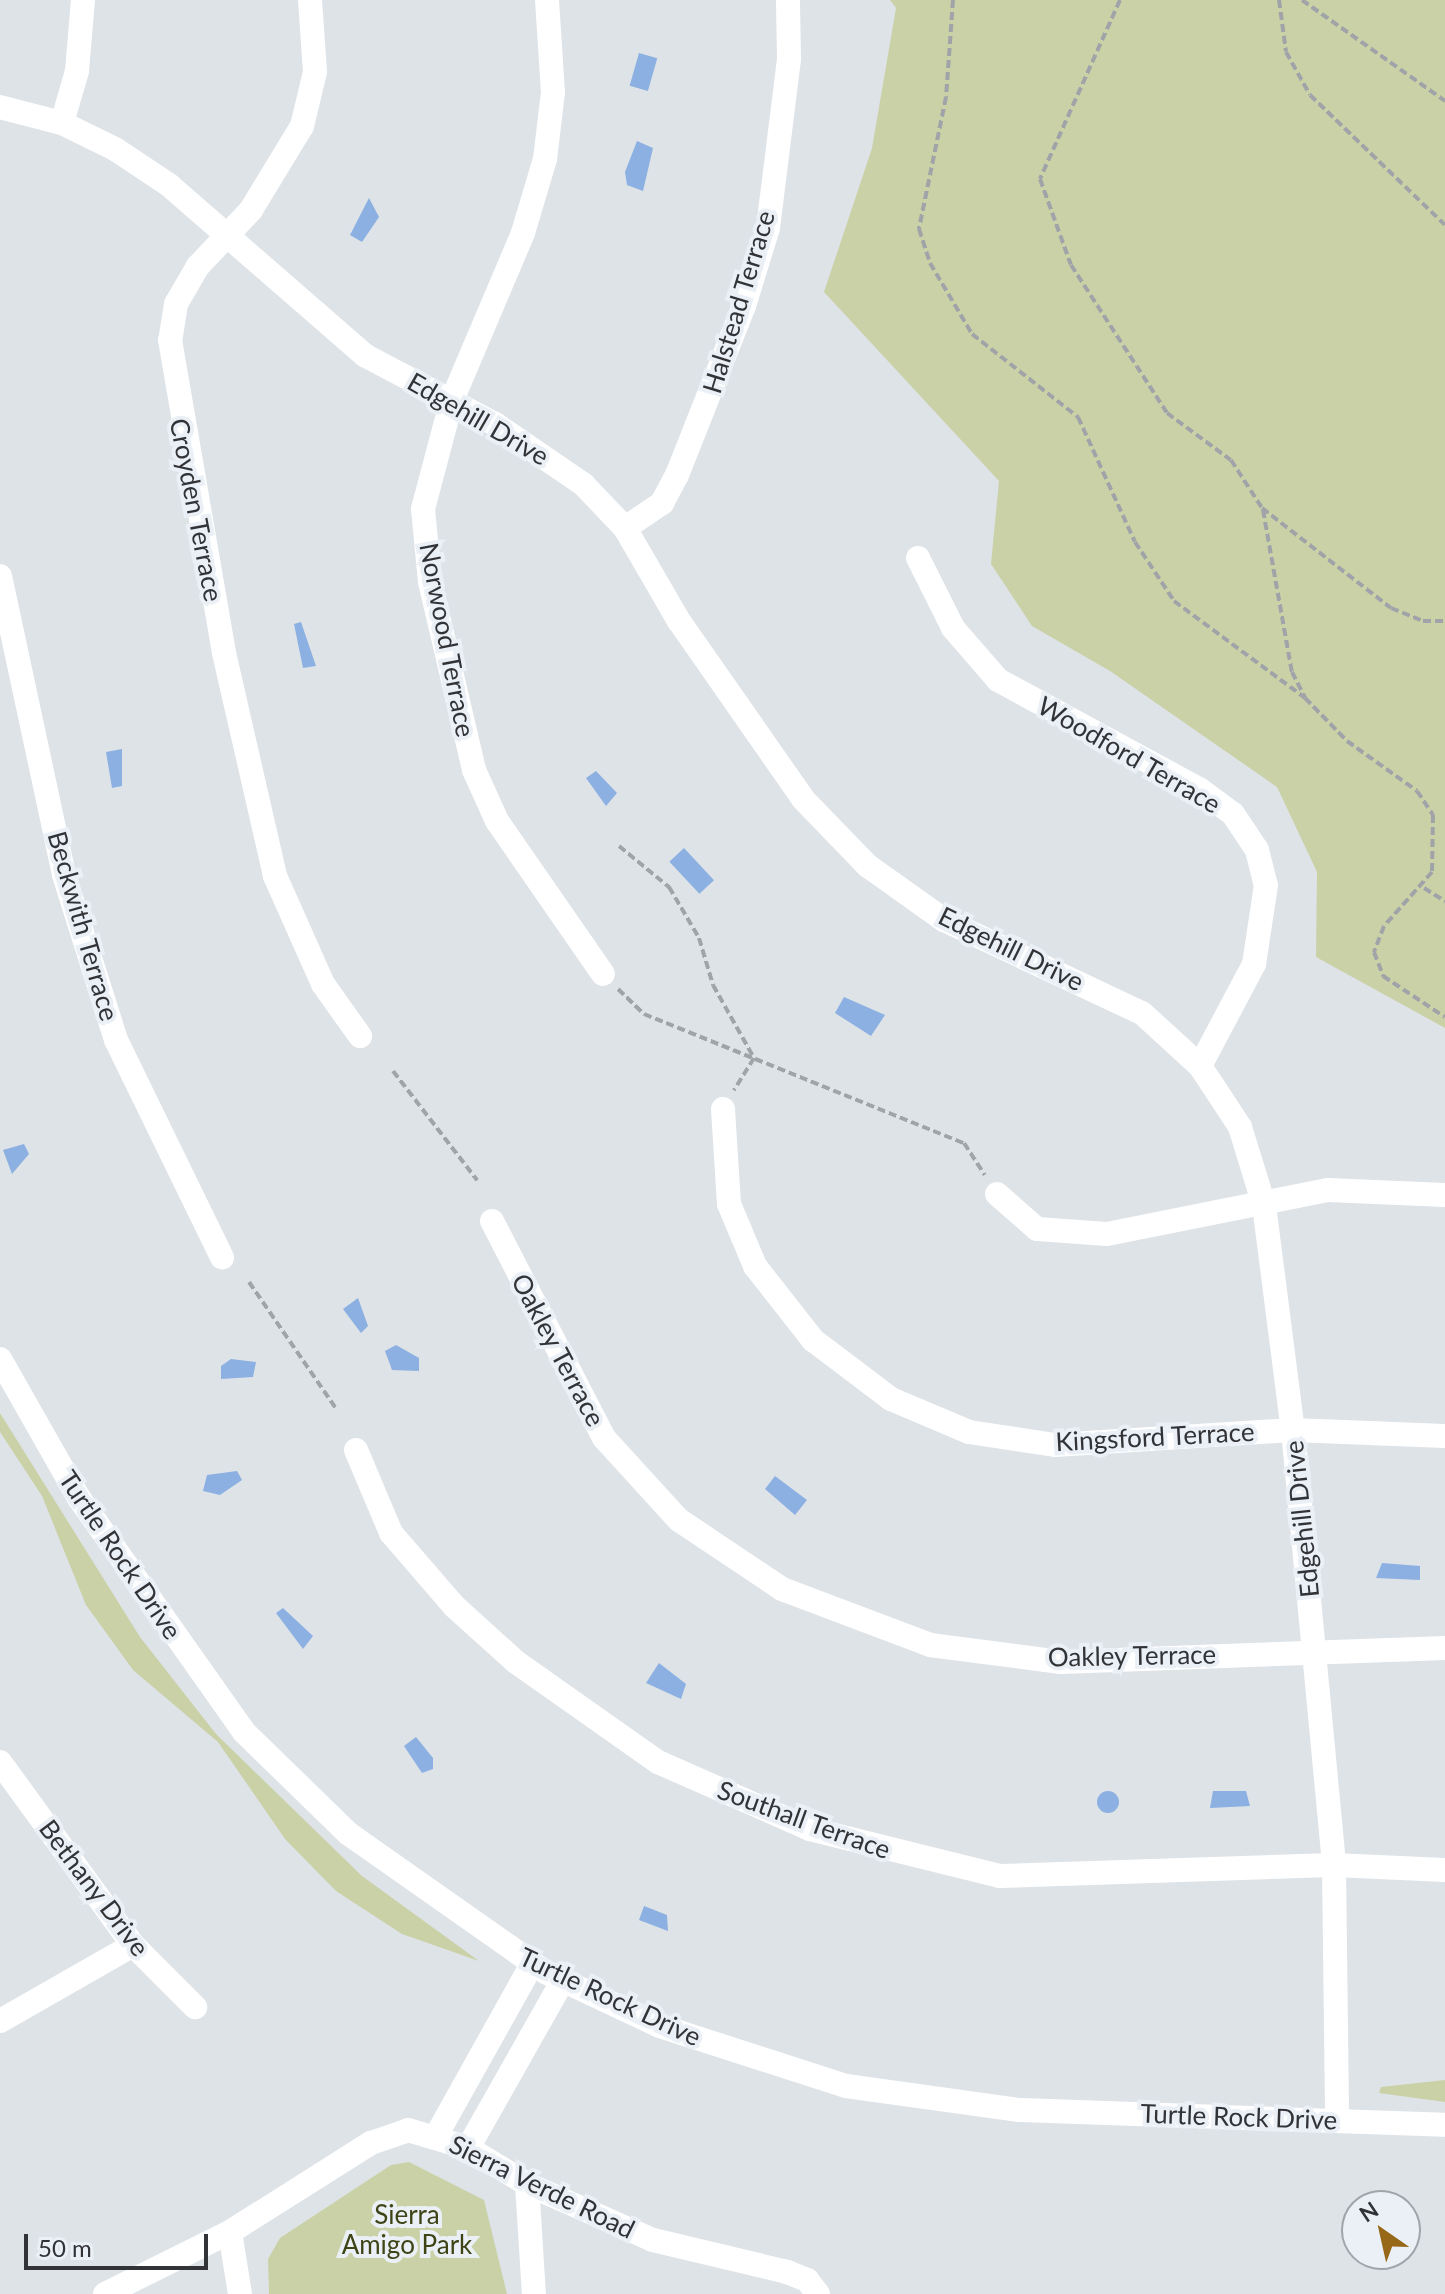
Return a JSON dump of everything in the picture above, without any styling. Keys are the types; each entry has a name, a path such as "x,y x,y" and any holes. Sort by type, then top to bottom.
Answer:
{"street":[{"path":"62,123 77,71 83,0"},
{"name":"Croyden Terrace","path":"310,0 315,72 302,126 277,174 226,233 176,304 170,340 177,409 275,876 323,984 360,1036"},
{"name":"Norwood Terrace","path":"547,0 553,92 545,159 523,233 451,403 423,509 430,582 474,770 497,821 603,974"},
{"name":"Halstead Terrace","path":"625,528 662,503 677,475 744,306 768,228 789,59 788,0"},
{"name":"Edgehill Drive","path":"0,107 62,123 115,149 226,233 366,356 543,453 625,528 679,621 803,799 868,866 944,920 1142,1013 1200,1066 1240,1127 1264,1205 1293,1430 1316,1647 1334,1865 1337,2120"},
{"name":"Woodford Terrace","path":"918,558 953,628 998,680 1199,789 1233,814 1257,850 1266,885 1254,964 1200,1066"},
{"name":"Beckwith Terrace","path":"0,576 64,875 116,1040 222,1257"},
{"name":"Kingsford Terrace","path":"723,1109 729,1204 755,1266 813,1340 891,1399 969,1432 1055,1445 1293,1430 1445,1436"},
{"path":"997,1194 1037,1229 1107,1234 1328,1190 1445,1195"},
{"name":"Oakley Terrace","path":"492,1221 604,1438 679,1520 782,1589 930,1645 1061,1662 1316,1647 1445,1648"},
{"name":"Turtle Rock Drive","path":"0,1359 95,1521 244,1732 349,1834 532,1964 660,2026 846,2086 1020,2110 1445,2125"},
{"name":"Southall Terrace","path":"356,1450 391,1533 454,1606 581,1712 658,1762 737,1799 904,1857 1000,1876 1334,1865 1445,1870"},
{"name":"Bethany Drive","path":"0,1762 133,1945 195,2007"},
{"path":"0,2021 133,1945"},
{"path":"436,2136 532,1964"},
{"path":"468,2148 563,1980"},
{"name":"Sierra Verde Road","path":"105,2294 230,2232 371,2143 408,2130 468,2148 527,2184 653,2240 807,2280 818,2294"},
{"path":"527,2184 534,2294"},
{"path":"230,2232 240,2294"}],"path":[{"path":"953,0 946,97 921,211 930,263 972,334 1078,417 1135,542 1174,601 1305,698 1427,803 1437,833 1424,888 1384,926 1374,952 1383,976 1445,1017"},
{"path":"1120,0 1080,102 1046,155 1040,179 1049,215 1071,265 1167,413 1231,460 1262,508 1391,608 1423,621 1445,621"},
{"path":"1279,0 1286,52 1310,95 1445,225"},
{"path":"1302,0 1445,101"},
{"path":"1262,508 1292,672 1305,698"},
{"path":"619,846 669,887 754,1058"},
{"path":"1424,888 1445,901"},
{"path":"603,974 644,1014 964,1143 997,1194"},
{"path":"723,1109 754,1058"},
{"path":"393,1071 477,1180"},
{"path":"249,1282 337,1410"}],"green space":[{"path":"890,0 1445,0 1445,1028 1316,957 1317,872 1277,787 1110,671 1032,626 991,564 999,481 824,292 872,148 896,8"},
{"path":"0,1413 140,1637 216,1734 362,1876 479,1961 402,1934 336,1891 285,1839 218,1742 133,1670 86,1605 42,1496 0,1432"},
{"path":"1445,2080 1445,2102 1379,2093 1381,2087"},
{"name":"Sierra Amigo Park","path":"409,2162 484,2200 507,2294 269,2294 268,2259 280,2238 391,2165"}],"water":[{"path":"639,53 657,58 648,91 630,86"},
{"path":"637,141 653,148 643,191 627,185 625,172"},
{"path":"369,198 379,217 362,242 350,235"},
{"path":"301,622 316,666 303,668 294,624"},
{"path":"122,749 122,786 112,788 106,752"},
{"path":"596,771 617,793 606,806 586,778"},
{"path":"684,848 714,880 699,894 669,862"},
{"path":"844,997 885,1015 871,1036 835,1013"},
{"path":"24,1144 29,1154 12,1174 3,1150"},
{"path":"358,1298 368,1326 361,1333 343,1309"},
{"path":"396,1345 419,1358 419,1371 392,1370 385,1351"},
{"path":"231,1359 256,1362 253,1377 221,1379 221,1366"},
{"path":"237,1471 242,1480 220,1495 203,1491 207,1475"},
{"path":"775,1476 807,1500 795,1515 765,1489"},
{"path":"1382,1563 1420,1566 1420,1580 1376,1578"},
{"path":"283,1608 313,1636 303,1649 276,1613"},
{"path":"659,1663 686,1684 681,1699 646,1683"},
{"path":"416,1737 433,1758 433,1769 422,1773 404,1746"},
{"path":"1108,1791 1116,1794 1119,1802 1116,1810 1108,1813 1100,1810 1097,1802 1100,1794"},
{"path":"1213,1791 1246,1791 1250,1806 1210,1808"},
{"path":"644,1906 667,1915 668,1931 639,1920"}]}
